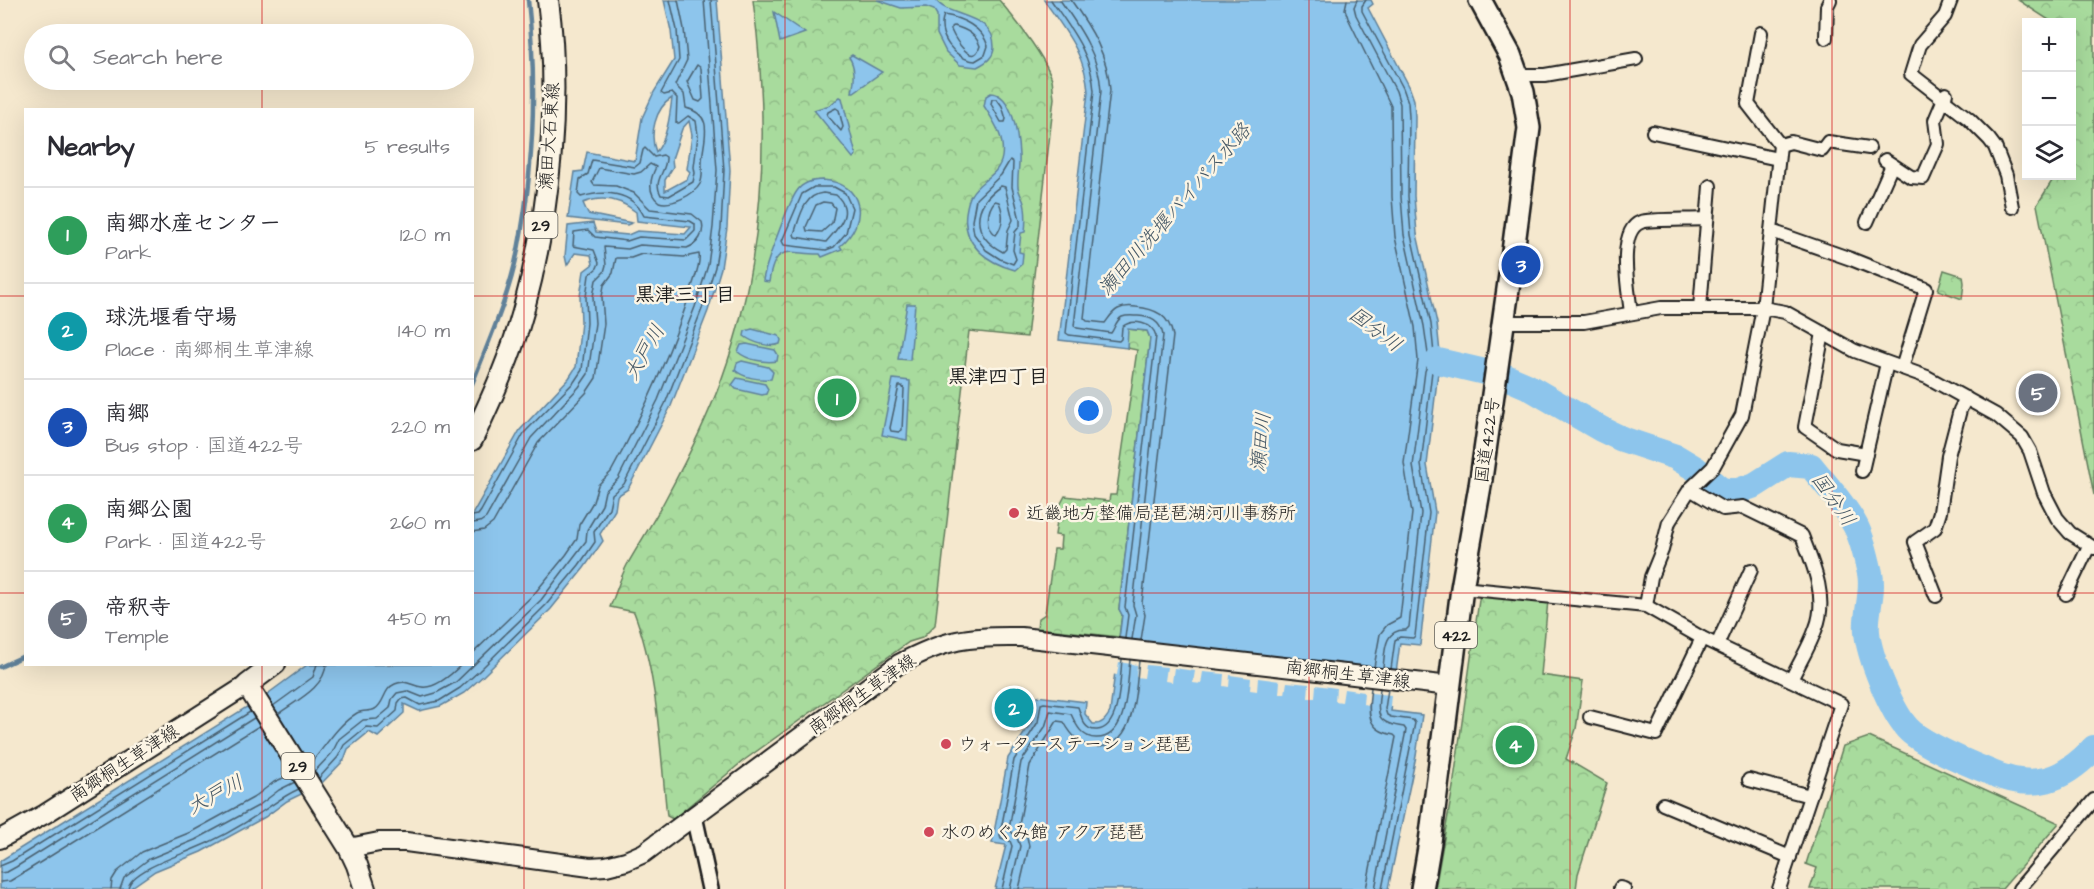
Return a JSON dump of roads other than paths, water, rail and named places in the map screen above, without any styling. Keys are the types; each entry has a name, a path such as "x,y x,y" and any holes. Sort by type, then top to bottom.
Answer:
{"highway":[{"name":"国道422号","path":"1422,889 1462,588 1480,486 1504,322 1529,128 1523,92 1510,55 1480,0"}],"main road":[{"name":"瀬田大石東線","path":"474,436 495,392 522,315 537,255 554,127 554,44 548,0"},
{"name":"南郷桐生草津線","path":"346,843 406,842 576,866 606,866 644,853 899,664 938,645 958,639 1022,638 1450,686"},
{"path":"250,690 273,666"},
{"name":"南郷桐生草津線","path":"0,839 250,690"},
{"name":"29","path":"250,690 346,843 365,889"}],"street":[{"path":"1826,38 1827,6 1830,0"},
{"path":"1951,0 1945,16 1920,45 1911,74 1945,96 1982,130 1995,147 2006,175 2012,207"},
{"path":"1646,606 1651,577 1662,550 1669,522 1693,486 1713,467 1742,415 1763,308 1780,145 1748,104 1761,33"},
{"path":"1517,75 1545,75 1636,59"},
{"path":"1867,222 1889,163 1911,177 1923,178 1938,144 1935,120 1945,96"},
{"path":"1653,132 1778,159"},
{"path":"1780,145 1791,142 1822,150 1828,142 1869,148"},
{"path":"1700,308 1710,186"},
{"path":"1631,313 1625,251 1630,231 1641,222 1706,219"},
{"path":"1771,231 1851,259 1926,289 1902,368"},
{"path":"1504,322 1584,322 1660,308 1763,308 1785,312 1855,351 1927,377 1996,415 2022,437 2030,451 2044,493 2057,518 2070,533 2092,547 2066,594"},
{"path":"1822,333 1805,427 1837,449 1866,454"},
{"path":"1862,471 1887,363"},
{"path":"1936,596 1915,542 1935,528 1940,512 1948,456 1960,410 1966,398"},
{"path":"1693,486 1724,509 1743,507 1802,536 1815,567 1821,603 1817,627 1791,680"},
{"path":"1717,645 1751,570"},
{"path":"1462,588 1646,606 1702,638 1841,704 1779,889"},
{"path":"1590,717 1656,734 1702,638"},
{"path":"1749,780 1810,796"},
{"path":"2019,889 2094,800"},
{"path":"1663,804 1790,857"},
{"path":"694,816 710,889"}],"water":[{"name":"大戸川","path":"664,0 717,0 730,170 727,228 721,268 708,311 671,406 628,489 617,496 615,510 600,534 603,541 551,609 464,693 441,706 419,711 404,704 404,713 378,737 369,732 348,749 344,760 320,785 287,801 265,817 201,852 155,871 129,889 0,889 0,861 266,695 306,666 474,666 474,511 520,430 569,378 576,367 581,322 580,296 584,271 593,264 591,255 575,253 567,265 565,256 568,226 593,223 596,232 628,235 637,231 685,234 691,227 637,221 636,212 630,208 617,201 604,199 583,203 588,214 632,223 627,225 568,218 575,172 583,171 587,152 635,161 642,118 654,92 674,60 671,31","holes":["672,98 669,119 660,147 656,152 653,138 655,122 661,108","689,121 692,135 687,169 690,172 687,179 665,191 665,180 673,167 672,159 682,129"]},
{"path":"877,0 936,0 942,6 979,22 987,28 992,36 994,47 991,57 977,67 960,65 946,52 937,34 937,15 934,10 926,7 901,8"},
{"path":"1044,0 1371,0 1373,4 1368,8 1409,86 1414,100 1415,117 1414,196 1417,234 1437,323 1440,353 1471,361 1471,376 1438,372 1427,465 1435,512 1420,645 1400,643 1391,711 1422,715 1416,756 1388,889 995,889 1006,845 992,843 1008,758 1033,720 1036,696 1086,702 1085,714 1093,724 1101,722 1110,712 1122,615 1119,609 1150,338 1147,331 1128,329 1127,348 1059,340 1088,92 1083,66 1073,43"},
{"path":"774,12 805,33 780,42"},
{"path":"852,55 882,72 854,92 852,92 854,70 849,57"},
{"path":"991,93 1005,100 1013,117 1017,137 1018,187 1026,212 1026,220 1025,232 1021,233 1019,252 1023,253 1022,264 1015,270 995,263 979,251 968,234 966,224 968,201 971,195 997,169 1002,157 1000,136 984,106 986,96"},
{"path":"840,97 856,155 853,158 814,110 830,105"},
{"path":"823,180 847,188 858,205 855,226 840,246 842,249 822,257 820,254 793,252 780,255 775,260 769,282 763,281 777,235 797,191 809,182"},
{"path":"907,304 915,304 910,360 898,359"},
{"path":"752,329 779,336 780,344 762,344 744,336 745,331"},
{"path":"747,344 775,350 778,355 777,361 756,360 738,352 741,345"},
{"path":"742,361 768,367 773,372 771,379 752,378 738,373 735,370 737,363"},
{"path":"737,378 765,384 768,389 766,394 736,389 732,385"},
{"path":"893,379 910,381 907,440 882,435"}],"waterway":[{"path":"474,379 509,284 518,250 528,188 533,94 528,0"},
{"name":"国分川","path":"1438,361 1506,377 1527,386 1601,429 1622,439 1676,457 1696,469 1720,489 1727,491 1738,491 1755,485 1788,464 1811,466 1846,510 1860,536 1871,580 1867,625 1869,642 1876,668 1888,696 1907,728 1947,754 1992,773 2021,781 2035,782 2059,775 2094,748"},
{"path":"0,667 24,656"}],"place":[{"name":"南郷","path":"1521,265"},
{"name":"帝釈寺","path":"2038,393"},
{"name":"南郷水産センター","path":"837,398"},
{"name":"近畿地方整備局琵琶湖河川事務所","path":"1014,513"},
{"name":"球洗堰看守場","path":"1014,708"},
{"name":"ウォーターステーション琵琶","path":"946,744"},
{"name":"南郷公園","path":"1515,745"},
{"name":"水のめぐみ館 アクア琵琶","path":"929,832"}],"district":[{"name":"黒津三丁目","path":"685,294"},
{"name":"黒津四丁目","path":"998,376"}],"water label":[{"name":"瀬田川洗堰バイパス水路","path":"1174,209"},
{"name":"瀬田川","path":"1260,442"}]}
